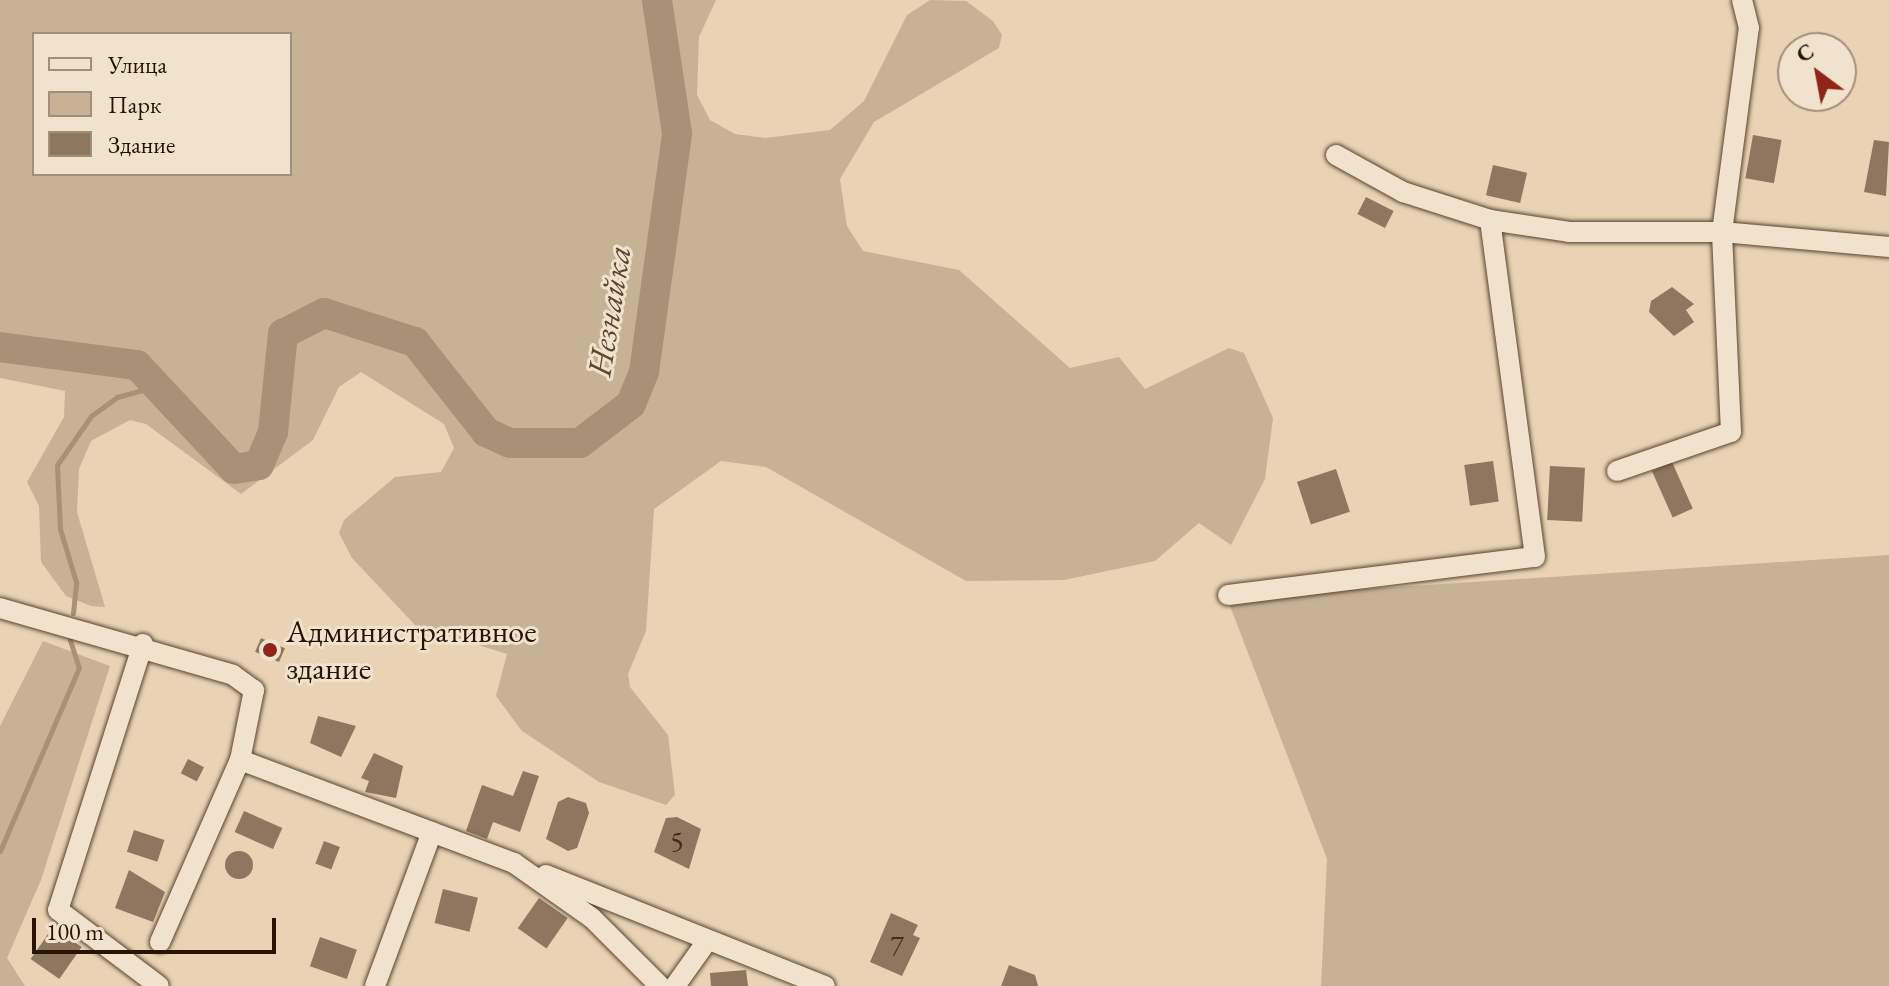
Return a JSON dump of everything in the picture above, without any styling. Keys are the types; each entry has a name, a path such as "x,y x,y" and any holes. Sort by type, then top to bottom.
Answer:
{"street":[{"path":"1617,471 1731,432 1722,232 1749,28 1742,0"},
{"path":"1336,155 1403,192 1490,220 1569,232 1722,232 1889,247"},
{"path":"1228,595 1535,557 1490,220"},
{"path":"0,608 143,644 233,675 254,690 240,760 160,942"},
{"path":"143,644 58,910 159,986"},
{"path":"240,760 514,863 825,986"},
{"path":"375,986 432,832"},
{"path":"514,863 592,918 660,986"},
{"path":"675,986 707,941"}],"green space":[{"path":"0,0 716,0 699,37 697,95 710,120 735,134 765,138 830,130 864,101 907,15 930,0 966,1 993,21 1002,35 999,48 874,122 840,179 847,226 863,251 959,270 1070,368 1119,357 1145,389 1229,348 1244,353 1273,418 1265,479 1231,545 1199,523 1155,561 1064,580 966,581 766,467 721,461 654,509 646,631 628,674 630,687 668,735 675,795 666,805 599,782 522,731 496,696 507,654 415,625 352,558 339,533 344,520 395,477 441,472 454,448 444,424 361,372 339,387 313,440 241,494 146,424 130,420 91,441 79,469 77,512 105,607 91,606 66,596 41,562 39,506 27,482 64,417 65,391 0,378"},
{"path":"1889,555 1889,986 1321,986 1327,859 1227,598"},
{"path":"43,641 110,666 41,880 7,958 25,986 0,986 0,726"}],"building":[{"path":"1753,135 1782,140 1774,183 1745,178"},
{"path":"1874,140 1889,142 1886,196 1864,192"},
{"path":"1493,165 1527,173 1520,203 1486,195"},
{"path":"1366,197 1394,211 1385,228 1357,214"},
{"path":"1672,287 1694,304 1686,310 1694,322 1674,336 1649,312 1651,301"},
{"path":"1493,461 1499,502 1470,506 1464,465"},
{"path":"1672,462 1693,509 1673,518 1652,471"},
{"path":"1550,466 1585,468 1582,522 1547,520"},
{"path":"1336,469 1350,512 1311,524 1297,482"},
{"name":"Административное здание","path":"261,638 285,648 279,662 255,652"},
{"path":"318,716 356,726 341,757 310,743"},
{"path":"374,753 403,766 396,798 365,792 369,781 361,778"},
{"path":"188,759 204,767 197,781 181,773"},
{"path":"523,771 539,776 520,832 493,822 487,839 466,831 482,785 513,796"},
{"path":"568,797 586,803 589,813 577,848 568,851 546,839 558,802"},
{"path":"244,811 282,828 273,849 235,832"},
{"path":"677,817 701,829 689,869 654,852 666,818"},
{"path":"134,830 164,840 157,862 127,852"},
{"path":"324,841 340,847 331,869 315,863"},
{"path":"239,851 249,855 253,865 249,875 239,879 229,875 225,865 229,855"},
{"path":"129,870 165,892 153,922 115,908"},
{"path":"443,889 478,898 469,932 435,923"},
{"path":"539,898 568,918 546,948 518,928"},
{"path":"891,913 918,925 913,935 920,938 902,976 870,962"},
{"path":"53,927 82,947 59,979 31,959"},
{"path":"320,937 357,950 347,979 310,966"},
{"path":"1009,965 1035,975 1038,986 1001,986"},
{"path":"746,970 748,986 711,986 710,973"}],"waterway":[{"name":"Незнайка","path":"0,347 137,365 234,469 259,465 273,432 283,334 324,313 415,342 486,432 510,443 580,443 631,404 644,372 677,133 657,0"},
{"path":"73,613 76,582 60,529 57,465 91,416 117,397 157,386"},
{"path":"0,851 79,668 70,640"}],"place":[{"name":"Административное здание","path":"270,650"}]}
